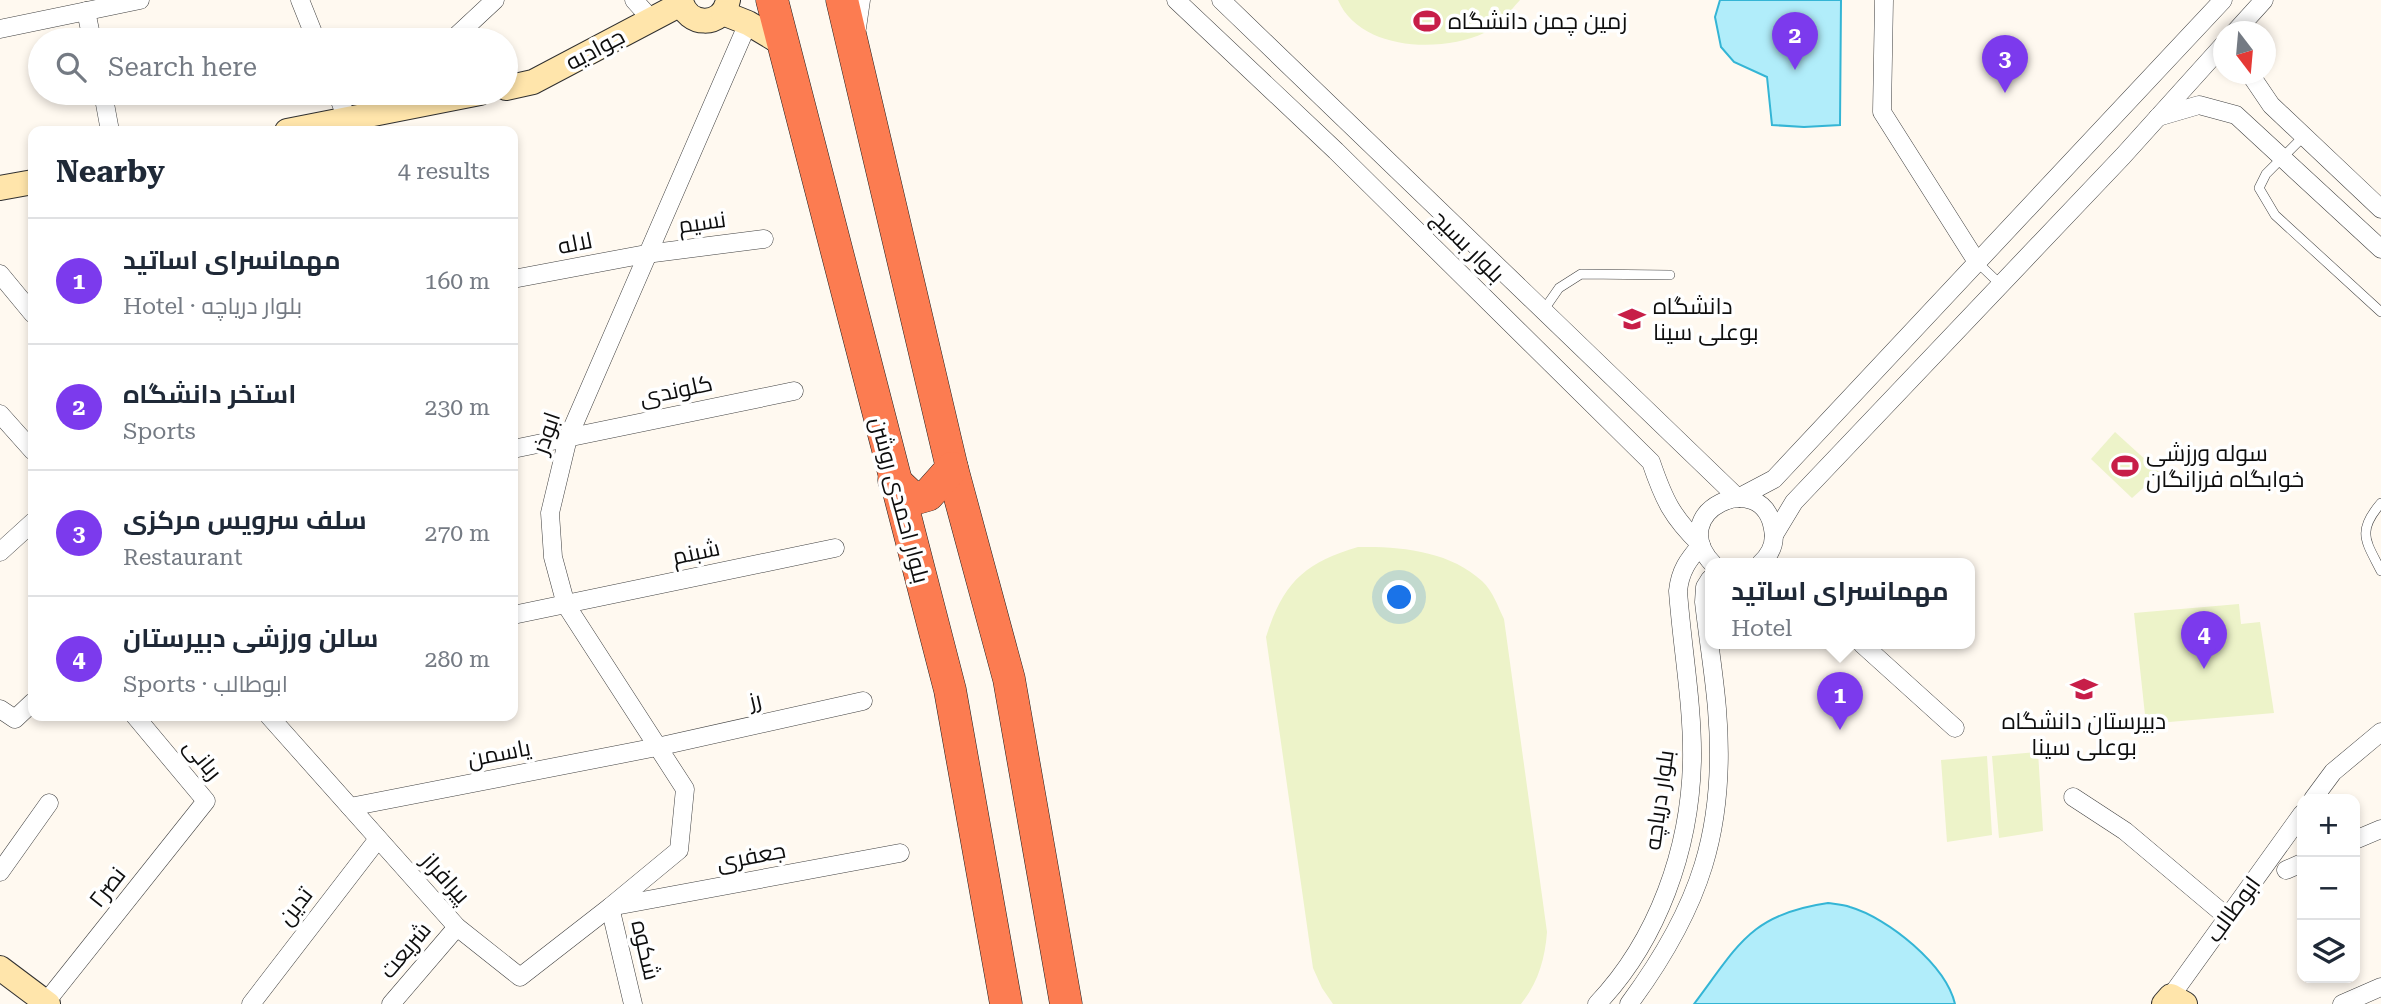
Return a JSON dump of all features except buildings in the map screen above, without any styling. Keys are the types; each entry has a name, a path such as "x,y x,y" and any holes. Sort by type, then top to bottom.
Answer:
{"highway":[{"name":"بلوار احمدی روشن","path":"772,0 950,690 1006,1004"},
{"path":"842,0 952,468 1009,680 1066,1004"},
{"path":"894,480 914,499 928,495 952,468"}],"main road":[{"name":"جوادیه","path":"518,85 533,82 681,2"},
{"path":"681,2 685,13 704,22 714,19 725,7 783,44"},
{"path":"311,126 419,105"},
{"path":"0,968 47,1003"}],"street":[{"path":"0,29 140,0"},
{"path":"300,0 311,28"},
{"path":"465,28 495,0"},
{"path":"634,0 651,19"},
{"path":"861,0 857,30 861,77"},
{"name":"بلوار بسیج","path":"1176,0 1346,160 1651,462 1678,522 1701,545 1708,558"},
{"name":"بلوار بسیج","path":"1221,0 1738,498 1759,505 1772,524 1774,535"},
{"path":"1884,0 1882,112 1977,262"},
{"path":"1701,545 1699,534 1707,512 1716,504 1726,499 1738,498 1774,478 2223,0"},
{"path":"2245,21 2260,5"},
{"path":"86,11 90,28"},
{"name":"ابوذر","path":"611,907 679,850 685,789 566,605 553,557 550,513 568,438 748,23"},
{"path":"1768,558 1774,535 1794,502 2001,285 2213,56"},
{"path":"2257,84 2271,106 2381,209"},
{"path":"105,105 109,126"},
{"path":"342,105 347,119"},
{"path":"2158,117 2199,105 2236,115 2381,249"},
{"name":"نسیم","path":"646,254 764,239"},
{"name":"لاله","path":"518,278 646,254"},
{"path":"0,274 28,308"},
{"name":"کلوندی","path":"518,448 794,391"},
{"path":"0,414 28,445"},
{"path":"0,552 28,527"},
{"name":"بلوار دریاچه","path":"1597,1004 1630,963 1656,919 1682,839 1690,788 1692,736 1678,591 1679,576 1687,561 1701,545"},
{"name":"شبنم","path":"518,614 835,548"},
{"path":"1705,587 1705,612"},
{"path":"1629,1004 1653,971 1681,923 1703,872 1714,820 1718,735 1709,649"},
{"path":"1868,649 1955,728"},
{"name":"رز","path":"657,747 863,701"},
{"path":"7,714 28,704"},
{"name":"ربانی","path":"139,721 206,801"},
{"name":"پیرافراز","path":"273,721 457,927 520,977 611,907"},
{"path":"2317,794 2333,772 2381,732"},
{"name":"یاسمن","path":"350,807 657,747"},
{"path":"2073,797 2125,831 2226,916"},
{"name":"نصر۲","path":"47,1003 206,801"},
{"path":"0,872 49,803"},
{"name":"ابوطالب","path":"2173,1001 2226,916 2297,821"},
{"path":"2360,838 2381,829"},
{"name":"تدین","path":"251,1004 379,839"},
{"name":"جعفری","path":"611,907 900,853"},
{"name":"شکوه","path":"611,907 633,1004"},
{"name":"شریعت","path":"391,1004 457,927"},
{"path":"2342,1004 2381,987"}],"lane":[{"path":"2304,136 2266,174 2259,188 2265,202 2274,215 2381,312"},
{"path":"1977,262 2001,285"},
{"path":"1544,311 1559,288 1581,274 1670,275"},
{"path":"2381,503 2369,517 2365,529 2366,541 2381,571"}],"green space":[{"name":"زمین چمن دانشگاه","path":"1338,0 1520,0 1499,23 1484,33 1466,39 1425,45 1383,38 1364,29 1349,17"},
{"name":"سوله ورزشی خوابگاه فرزانگان","path":"2115,432 2160,473 2132,498 2091,459"},
{"path":"1358,547 1407,549 1455,563 1486,585 1504,619 1547,932 1540,970 1521,1004 1333,1004 1313,968 1266,637 1280,602 1298,578 1323,560"},
{"path":"2239,604 2241,624 2260,622 2274,713 2146,724 2134,613"},
{"path":"2038,752 2043,831 1999,838 1992,756"},
{"path":"1987,756 1992,835 1947,842 1941,760"}],"water":[{"path":"1720,0 1841,0 1840,125 1772,125 1767,77 1734,62 1721,47 1715,17"},
{"path":"1828,903 1845,905 1865,913 1898,932 1928,959 1940,974 1955,1004 1694,1004 1735,949 1763,924 1780,915"}],"place":[{"name":"زمین چمن دانشگاه","path":"1427,21"},
{"name":"استخر دانشگاه","path":"1795,70"},
{"name":"سلف سرویس مرکزی","path":"2005,93"},
{"name":"دانشگاه بوعلی سینا","path":"1632,319"},
{"name":"سوله ورزشی خوابگاه فرزانگان","path":"2125,466"},
{"name":"سالن ورزشی دبیرستان","path":"2204,669"},
{"name":"دبیرستان دانشگاه بوعلی سینا","path":"2084,689"},
{"name":"مهمانسرای اساتید","path":"1840,730"}]}
